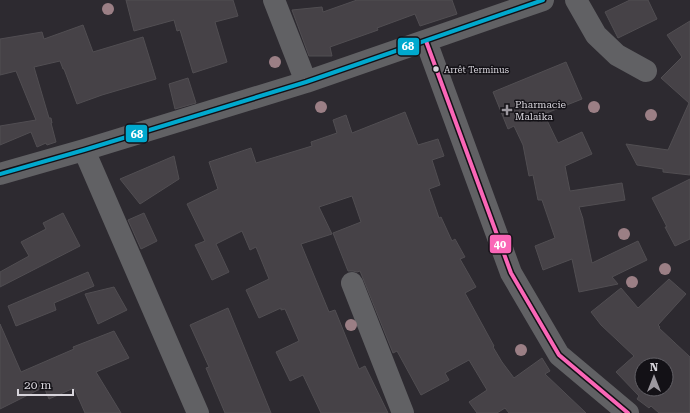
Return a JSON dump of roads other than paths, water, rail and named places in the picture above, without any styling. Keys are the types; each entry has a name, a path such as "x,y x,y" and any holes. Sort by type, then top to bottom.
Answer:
{"street":[{"path":"274,0 306,82"},
{"path":"0,174 84,150 306,82 543,0"},
{"path":"576,0 596,34 617,55 646,71"},
{"path":"426,41 511,273 559,355 628,413"},
{"path":"84,150 198,413"},
{"path":"352,282 403,413"}],"place":[{"name":"Arrêt Terminus","path":"436,69"},
{"name":"Pharmacie Malaika","path":"507,110"}]}
